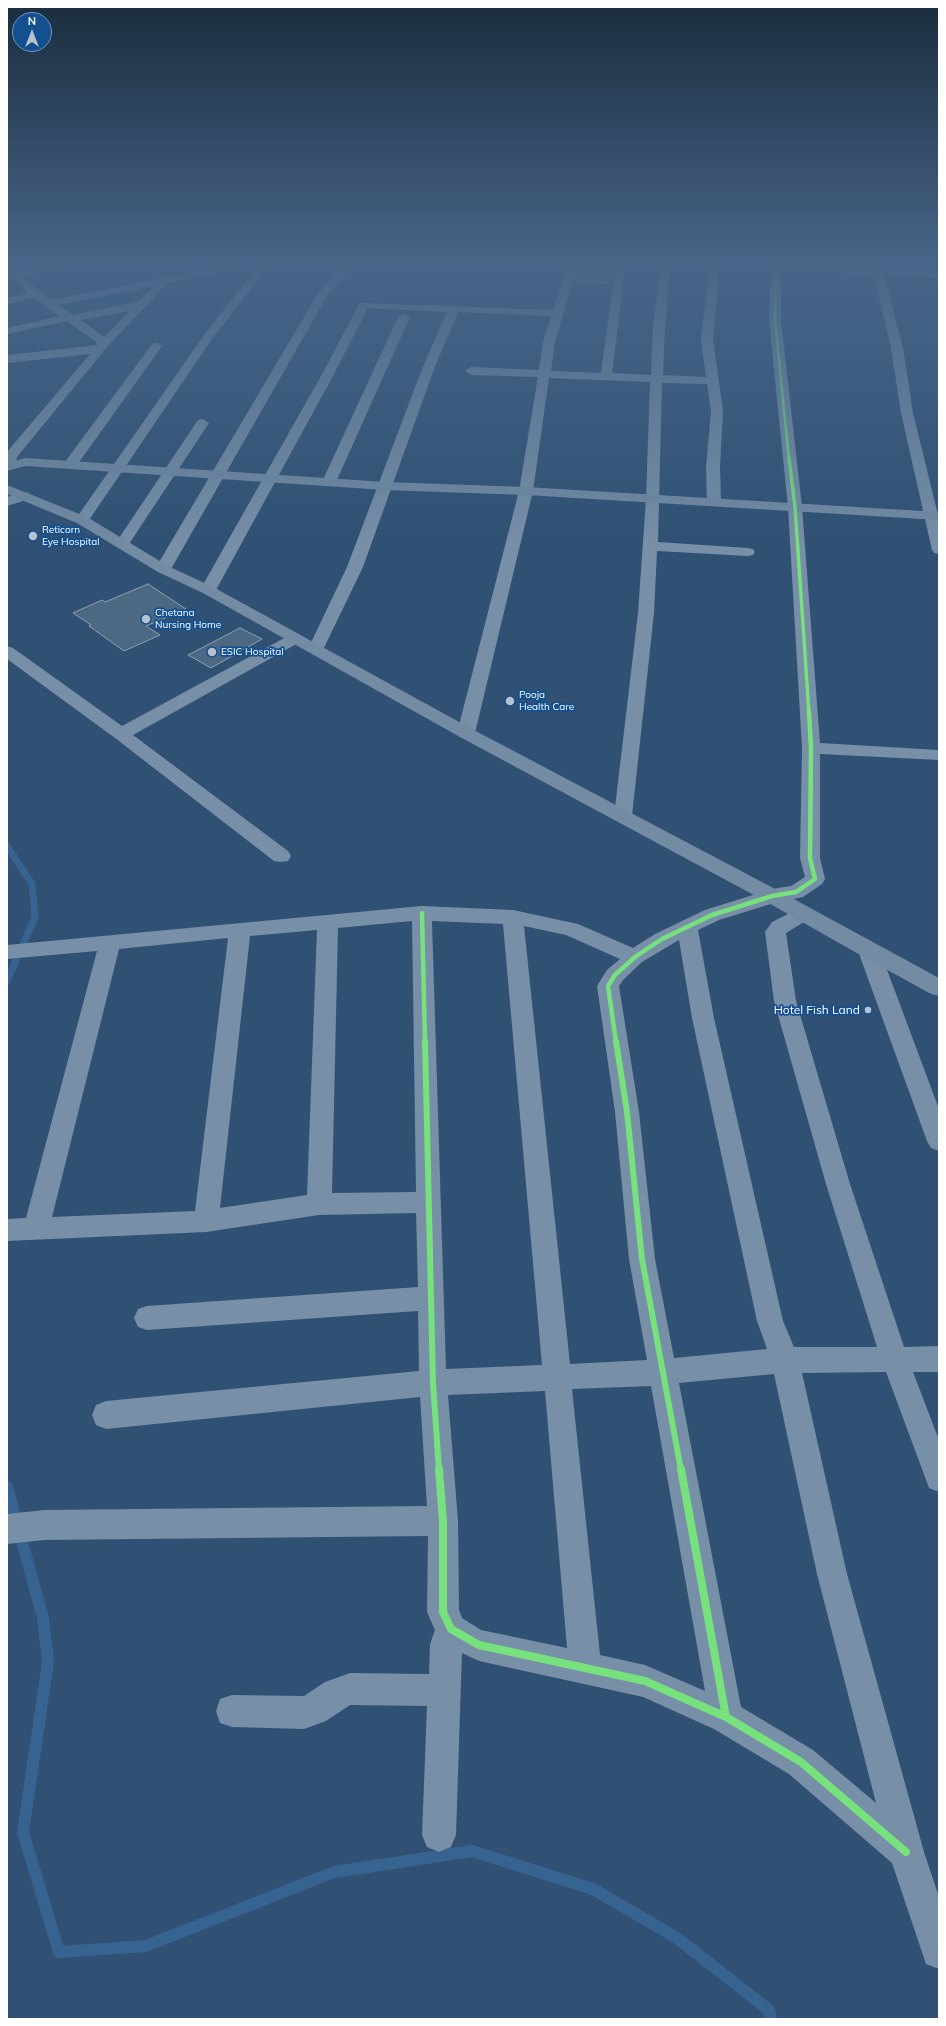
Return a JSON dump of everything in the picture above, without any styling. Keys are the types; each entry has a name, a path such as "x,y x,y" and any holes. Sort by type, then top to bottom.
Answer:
{"street":[{"path":"7,359 19,358"},
{"path":"93,358 11,456 9,466 25,462 385,486 526,491 935,516"},
{"path":"70,465 148,358"},
{"path":"82,520 194,358"},
{"path":"163,569 286,358"},
{"path":"208,590 336,358"},
{"path":"329,482 386,358"},
{"path":"316,649 355,567 433,358"},
{"path":"466,733 526,491 546,358"},
{"path":"606,377 609,358"},
{"path":"623,816 646,613 653,499 658,358"},
{"path":"710,358 717,411 713,467 714,502"},
{"path":"726,1717 664,1372 642,1259 627,1112 608,986 615,975 635,957 662,939 687,929 712,915 772,896 796,892 815,879 810,858 811,748 796,508 786,434 779,358"},
{"path":"898,358 907,413 935,516 939,550"},
{"path":"471,371 713,381"},
{"path":"122,544 203,423"},
{"path":"7,489 82,520 163,569 208,590 466,733 772,896 869,951 939,988"},
{"path":"7,502 24,496"},
{"path":"650,546 748,552"},
{"path":"121,734 294,639"},
{"path":"7,651 121,734 281,856"},
{"path":"811,748 939,755"},
{"path":"8,952 422,913 513,917 571,929 635,957"},
{"path":"422,913 430,1202 433,1383 443,1521 442,1612 451,1629 464,1638 479,1645 585,1666 645,1681 726,1717 801,1762 906,1852"},
{"path":"802,914 779,927 775,932 785,1001 838,1184 895,1360 939,1478"},
{"path":"513,917 585,1666"},
{"path":"319,1204 328,923"},
{"path":"206,1221 240,929"},
{"path":"687,929 703,1018 770,1321 785,1360 832,1574 906,1852 939,1951"},
{"path":"36,1229 110,942"},
{"path":"869,951 939,1141"},
{"path":"7,1230 206,1221 319,1204 430,1202"},
{"path":"147,1318 432,1298"},
{"path":"106,1415 433,1383 664,1372 785,1360 939,1359"},
{"path":"9,1528 44,1525 443,1521"},
{"path":"439,1835 446,1644 451,1629"},
{"path":"232,1711 304,1713 314,1709 337,1694 350,1689 444,1690"}],"building":[{"path":"148,584 186,609 146,626 160,635 124,651 73,613 102,600 105,602"},
{"path":"240,628 262,639 211,668 188,655"}],"waterway":[{"path":"7,846 32,884 35,917 7,981"},
{"path":"7,1487 43,1618 48,1662 23,1832 59,1952 146,1946 334,1872 472,1851 593,1889 677,1938 769,2010 771,2019"}],"cycle path":[{"path":"726,1717 642,1259 627,1112 608,986 615,975 635,957 662,939 712,915 772,896 796,892 815,879 810,858 811,748 795,507 779,358"},
{"path":"422,913 433,1383 443,1521 443,1612 451,1629 464,1638 479,1645 645,1681 726,1717 801,1762 906,1852"}],"place":[{"name":"Reticorn Eye Hospital","path":"33,536"},
{"name":"Chetana Nursing Home","path":"146,619"},
{"name":"ESIC Hospital","path":"212,652"},
{"name":"Pooja Health Care","path":"510,701"},
{"name":"Hotel Fish Land","path":"868,1010"}]}
